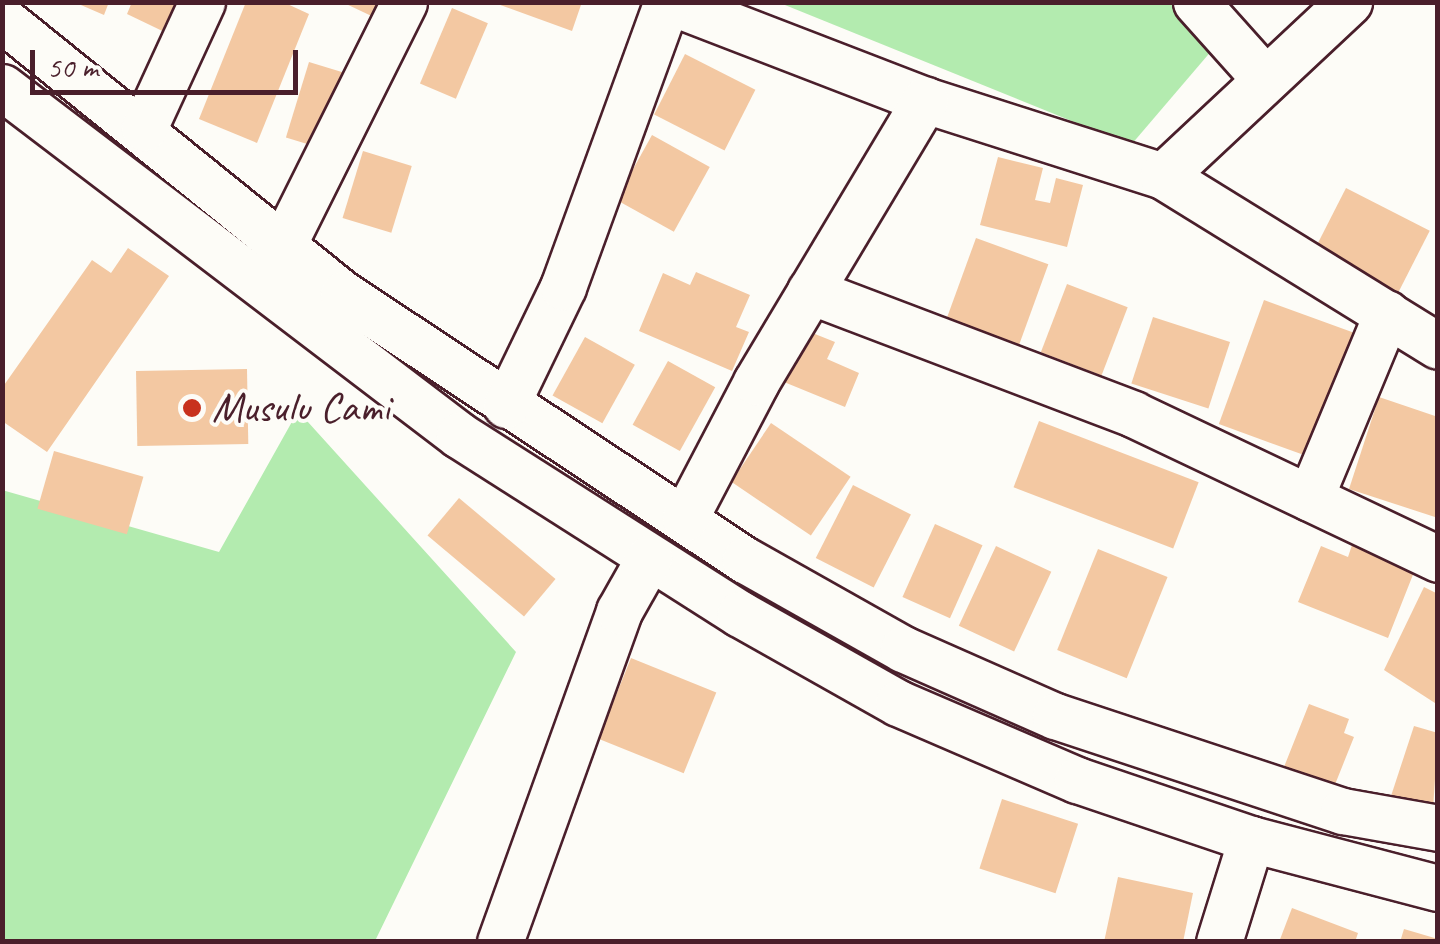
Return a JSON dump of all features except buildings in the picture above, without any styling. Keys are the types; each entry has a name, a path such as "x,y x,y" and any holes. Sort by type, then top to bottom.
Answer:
{"street":[{"path":"144,128 202,2"},
{"path":"284,243 404,2"},
{"path":"506,406 562,287 669,2 925,100 1163,176 1438,346"},
{"path":"1196,2 1264,78"},
{"path":"1163,176 1349,2"},
{"path":"2,19 284,243 506,406 904,649 1055,716 1343,811 1438,828"},
{"path":"2,88 368,370 650,558 898,704 1076,780 1252,839 1438,888"},
{"path":"685,518 810,291 925,100"},
{"path":"810,291 1133,414 1438,558"},
{"path":"1310,498 1386,313"},
{"path":"500,942 619,611 650,558"},
{"path":"1220,942 1252,839"}],"green space":[{"path":"780,3 1172,3 1213,49 1131,145"},
{"path":"298,411 516,652 375,941 3,941 2,490 219,552"}],"place":[{"name":"Musulu Cami","path":"192,408"}]}
